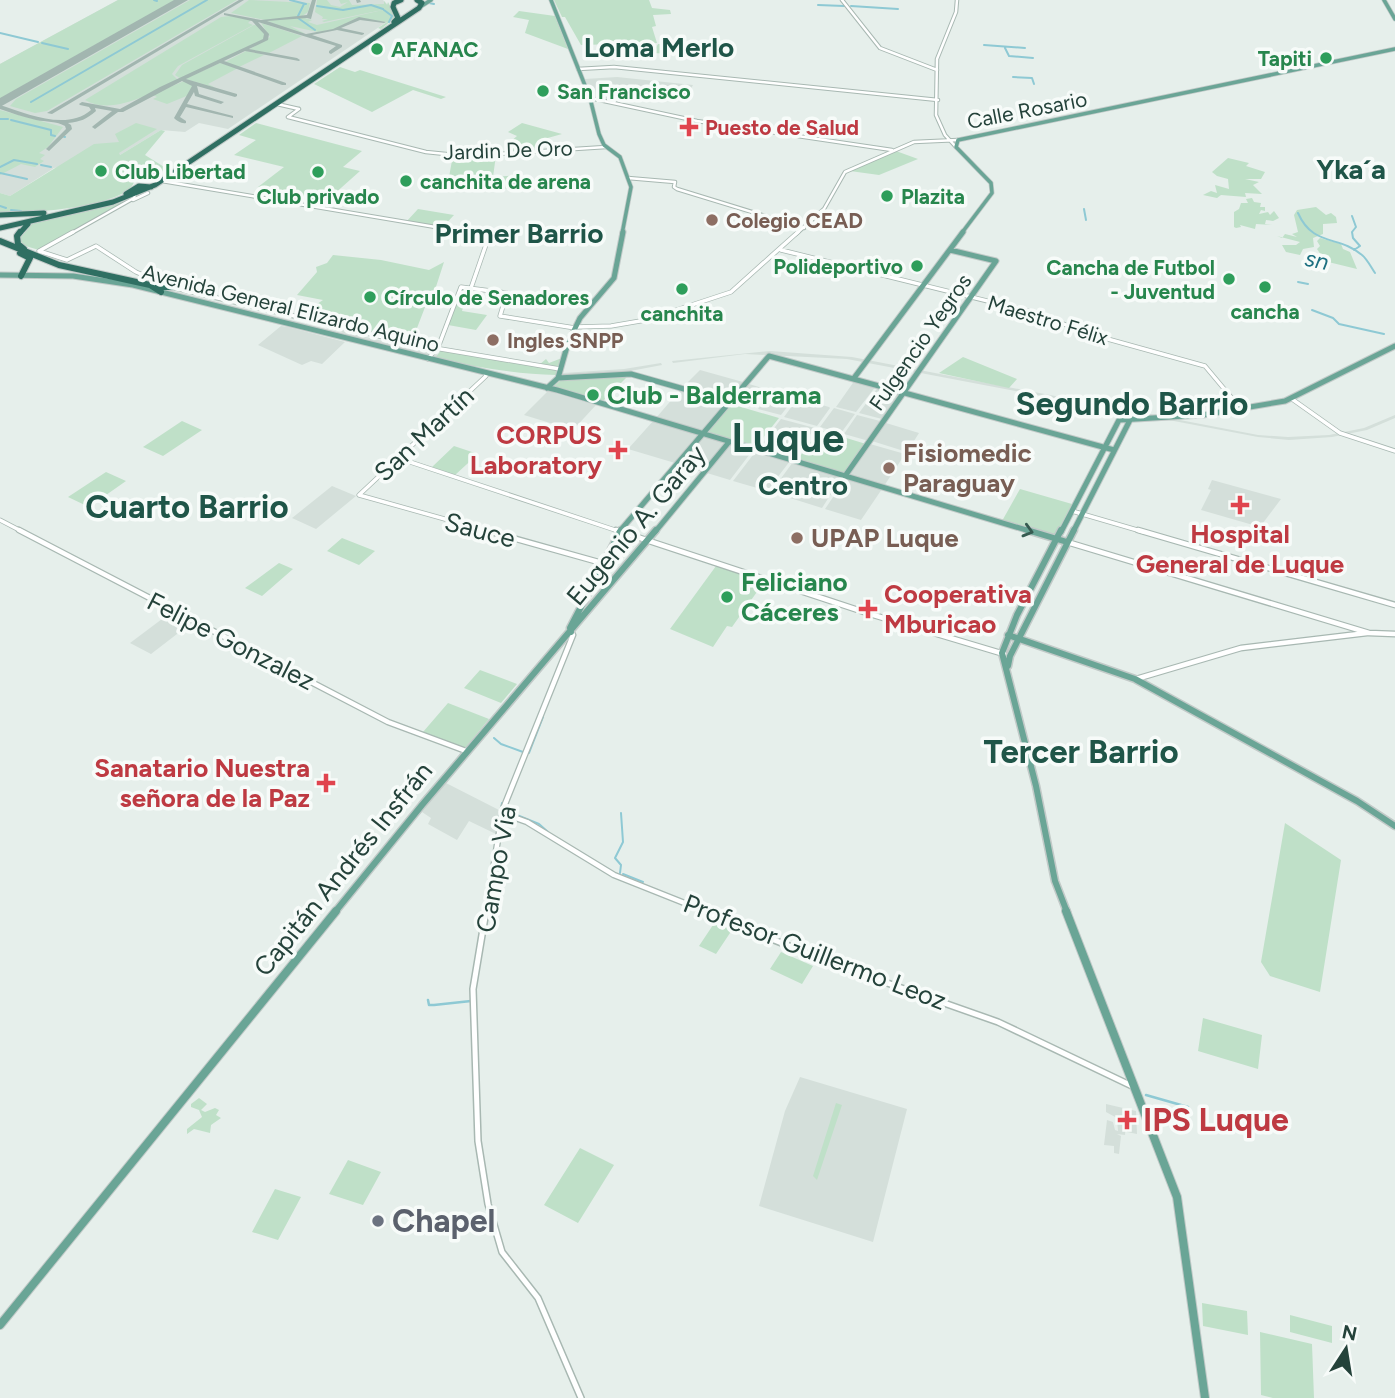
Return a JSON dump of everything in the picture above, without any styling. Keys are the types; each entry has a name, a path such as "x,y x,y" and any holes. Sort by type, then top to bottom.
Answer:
{"highway":[{"path":"393,7 401,0"},
{"path":"393,7 403,10 419,4"},
{"path":"0,227 120,198 152,186 277,104 419,4"},
{"path":"152,186 396,20 398,17 393,7"},
{"path":"0,227 120,198 126,200 125,203"},
{"path":"0,215 68,210"},
{"path":"43,218 24,227 17,236 18,244 59,265 168,290"},
{"path":"0,227 16,232 0,242"},
{"path":"0,242 27,250"},
{"path":"0,242 30,258 21,273"},
{"path":"153,286 168,290"}],"main road":[{"path":"547,388 558,378 575,327 586,309 610,287 614,278 631,198 628,178 620,157 606,147 596,126 590,98 551,0"},
{"path":"1384,0 1395,19"},
{"path":"419,4 430,1"},
{"name":"Calle Rosario","path":"854,378 993,192 991,183 956,147 958,139 1395,49"},
{"name":"Fulgencio Yegros","path":"845,476 996,261 950,250"},
{"name":"Avenida General Elizardo Aquino","path":"0,276 21,273 61,276 168,290 429,359"},
{"name":"Avenida General Elizardo Aquino","path":"61,276 131,287 570,394 1067,542"},
{"path":"1205,1398 1179,1205 1055,881 1036,786 1002,653 1008,635 1119,420 1203,415 1292,398 1395,346"},
{"name":"Capitán Andrés Insfrán","path":"0,1325 467,751 571,632 570,628 619,532 769,356 854,378"},
{"path":"558,378 631,374 730,402"},
{"path":"854,378 1114,450"},
{"path":"1008,668 1010,656 1130,420"},
{"name":"Eugenio A. Garay","path":"571,632 729,442"},
{"path":"1008,635 1135,679 1351,798 1395,826"}],"street":[{"path":"842,0 881,49 937,67"},
{"path":"956,147 936,117 937,67 956,12 957,0"},
{"path":"578,69 614,67 938,100"},
{"path":"590,98 697,121 893,150"},
{"name":"Jardin De Oro","path":"277,104 299,109 288,117 437,153 475,155 606,147"},
{"path":"429,359 438,348 461,287 508,293 500,316 575,327 611,326 646,320 738,288 805,228 828,203 844,173 916,141 958,139"},
{"path":"628,178 675,182 675,188 805,228"},
{"path":"471,288 489,236 152,186 41,252 67,260 96,246 168,290 438,348 561,369"},
{"path":"68,236 135,197 134,192"},
{"name":"Maestro Félix","path":"781,250 1039,314 1087,333 1206,367 1241,408"},
{"name":"San Martín","path":"359,495 465,398 486,373"},
{"path":"1292,398 1340,433 1395,451"},
{"path":"398,458 619,532 1010,656"},
{"name":"Sauce","path":"359,495 602,563"},
{"path":"1072,511 1395,605"},
{"name":"Felipe Gonzalez","path":"0,520 388,722 467,751"},
{"path":"1067,542 1369,633"},
{"name":"Campo Via","path":"571,632 573,635 555,684 502,813 473,989 478,1141 497,1241 502,1252 538,1298 583,1398"},
{"path":"1135,679 1219,653 1369,633 1395,634"},
{"name":"Profesor Guillermo Leoz","path":"502,813 527,822 580,857 614,875 839,966 998,1022 1134,1089"}],"shaded area":[{"path":"118,0 383,0 390,7 386,8 391,16 388,21 228,129 199,123 185,132 161,130 120,155 54,168 10,196 0,193 0,64"},
{"path":"617,77 693,85 688,94 619,86 612,102 593,98 585,79"},
{"path":"0,242 77,267 308,320 472,363 563,373 662,365 625,372 563,375 471,365 306,322 59,264 0,245"},
{"path":"281,326 345,342 322,364 311,361 302,365 258,345"},
{"path":"770,351 852,357 1258,435 1329,435 1364,428 1395,415 1395,418 1367,430 1332,437 1289,440 1258,437 847,359 745,354 672,361"},
{"path":"700,370 744,383 730,400 683,387"},
{"path":"855,380 876,386 856,412 836,407"},
{"path":"749,384 769,390 755,408 732,401"},
{"path":"879,386 901,392 882,419 859,413"},
{"path":"680,390 726,402 703,432 656,418"},
{"path":"548,391 596,405 573,430 524,415"},
{"path":"773,391 795,397 781,415 758,409"},
{"path":"798,398 830,408 817,426 784,417"},
{"path":"834,408 855,414 841,433 820,427"},
{"path":"857,415 880,421 869,441 844,434"},
{"path":"781,419 815,428 792,459 758,449"},
{"path":"654,420 700,434 675,463 628,449"},
{"path":"886,423 919,433 907,452 872,441"},
{"path":"704,436 727,442 702,472 679,464"},
{"path":"730,443 753,450 730,480 707,473"},
{"path":"870,444 905,454 884,486 848,476"},
{"path":"756,451 790,461 767,491 733,481"},
{"path":"793,462 842,477 822,508 771,492"},
{"path":"846,478 882,489 861,520 825,509"},
{"name":"Hospital General de Luque","path":"1212,480 1281,499 1260,527 1201,510 1211,490 1208,489"},
{"path":"332,486 356,496 316,529 292,518"},
{"path":"170,613 190,624 151,654 130,643"},
{"path":"446,783 499,810 496,834 469,821 457,840 428,824 431,818 422,812"},
{"path":"800,1077 907,1109 873,1242 759,1206 785,1111"},
{"name":"IPS Luque","path":"1106,1104 1136,1111 1137,1134 1127,1132 1126,1123 1125,1135 1117,1134 1121,1136 1119,1154 1114,1153 1114,1146 1104,1145 1107,1120 1113,1122 1115,1130 1118,1131 1117,1118 1106,1112"}],"green space":[{"path":"118,0 176,0 0,99 0,64"},
{"path":"190,0 237,0 47,111 35,113 10,106 16,99"},
{"path":"249,0 310,3 308,12 301,17 312,20 308,22 317,25 387,9 324,22 322,21 328,19 322,19 323,17 315,12 317,0 327,0 331,5 340,7 348,2 341,4 339,0 349,0 352,5 384,4 384,1 387,5 388,2 396,17 381,29 378,28 387,22 357,18 334,29 318,32 290,26 304,33 298,33 265,20 231,13"},
{"path":"554,0 649,0 652,8 670,10 671,14 653,15 656,26 652,27 657,43 581,45"},
{"path":"519,11 555,16 568,49 525,33 529,20 513,17"},
{"path":"221,17 251,20 248,23 253,25 178,66 172,74 178,80 132,101 119,104 96,104 85,100"},
{"path":"261,23 302,36 267,54 257,53 264,55 239,67 225,62 246,51 256,53 250,49 270,37"},
{"path":"254,25 260,26 266,36 264,40 181,79 175,75 182,65"},
{"path":"658,44 733,47 724,57 653,53"},
{"path":"220,63 238,68 208,84 216,88 185,79"},
{"path":"340,67 355,72 360,70 446,97 441,99 413,90 372,112 314,84"},
{"path":"184,81 193,85 189,95 167,104 153,99 157,97 153,95 156,93"},
{"path":"0,110 63,127 48,147 39,153 45,155 40,159 44,161 35,167 21,164 0,175"},
{"name":"Club Libertad","path":"136,123 157,129 119,153 120,155 161,130 165,131 145,155 169,170 165,172 154,169 143,175 154,179 134,182 127,191 94,203 0,214 0,193 10,196 94,144 119,142 115,134"},
{"name":"Club privado","path":"256,123 362,151 343,167 360,171 323,204 258,187 284,167 234,155 256,140 239,135"},
{"path":"522,123 562,134 537,141 539,150 512,152 510,142 517,136 508,132"},
{"path":"896,151 918,159 879,175 850,171"},
{"path":"453,155 496,155 493,177 518,175 521,189 437,188 449,177"},
{"path":"1228,158 1249,163 1246,166 1265,172 1261,179 1245,179 1259,182 1253,185 1262,194 1245,193 1246,197 1221,195 1217,198 1203,195 1211,191 1217,193 1215,185 1229,189 1228,179 1212,172"},
{"path":"1252,198 1254,202 1261,203 1260,207 1265,207 1265,211 1261,210 1259,214 1268,212 1270,215 1274,211 1279,218 1266,220 1265,224 1272,225 1256,224 1255,229 1240,225 1241,227 1234,227 1234,212 1239,209 1241,203 1248,203 1246,199"},
{"path":"124,202 39,250 22,245 20,238 33,223"},
{"path":"1316,207 1326,215 1331,213 1336,217 1337,223 1323,224 1323,234 1313,238 1314,247 1303,249 1300,255 1286,252 1282,245 1296,245 1300,242 1282,237 1285,234 1297,237 1292,234 1298,232 1294,215 1297,210"},
{"path":"418,209 454,215 442,228 406,222"},
{"path":"1320,238 1341,244 1343,249 1350,252 1357,269 1320,260 1321,255 1317,249 1320,246 1317,241"},
{"name":"Círculo de Senadores","path":"333,255 381,260 429,270 444,262 433,296 427,302 412,341 309,317 313,308 317,307 314,306 323,300 297,295 317,272 316,267 327,263"},
{"path":"462,288 468,289 462,311 487,315 476,330 448,325"},
{"path":"441,350 539,365 546,359 549,363 562,358 556,375 497,370 438,359 436,357"},
{"path":"963,357 1017,379 1009,388 939,373"},
{"name":"Club - Balderrama","path":"629,375 602,402 552,388 561,380"},
{"path":"731,404 779,418 755,448 706,433"},
{"path":"182,421 202,430 163,456 143,447"},
{"path":"820,430 866,444 844,474 797,460"},
{"path":"454,446 478,454 455,475 432,467"},
{"path":"106,472 126,481 89,507 68,497"},
{"path":"1020,489 1072,504 1055,537 1002,521"},
{"path":"342,538 375,551 359,565 327,551"},
{"path":"279,563 293,569 262,596 245,588"},
{"path":"716,566 764,582 732,627 727,626 713,647 670,629"},
{"path":"480,670 517,684 501,703 464,688"},
{"path":"448,703 489,719 465,748 423,732"},
{"path":"1285,823 1341,860 1320,992 1270,976 1261,962"},
{"path":"715,922 732,930 716,954 699,946"},
{"path":"781,952 813,966 802,984 770,969"},
{"path":"1203,1018 1262,1035 1258,1069 1198,1051"},
{"path":"199,1098 207,1104 201,1110 205,1112 215,1108 219,1110 216,1115 221,1118 211,1125 210,1133 194,1129 187,1134 187,1129 202,1117 199,1110 191,1107"},
{"path":"836,1103 842,1105 817,1180 813,1176"},
{"path":"580,1148 614,1165 578,1223 544,1205"},
{"path":"348,1160 381,1172 363,1205 329,1194"},
{"path":"275,1189 301,1197 278,1240 252,1232"},
{"path":"1202,1303 1247,1311 1248,1335 1203,1326"},
{"path":"1290,1315 1332,1326 1332,1343 1290,1332"},
{"path":"1260,1332 1312,1344 1314,1398 1273,1398 1261,1395"}],"waterway":[{"path":"31,102 207,0"},
{"path":"290,0 306,4"},
{"path":"429,3 434,4"},
{"path":"298,16 304,4"},
{"path":"317,6 343,10 371,5 383,9"},
{"path":"818,5 844,6"},
{"path":"851,6 898,9"},
{"path":"384,10 392,16 389,22"},
{"path":"298,18 315,30"},
{"path":"0,33 38,42"},
{"path":"42,43 68,49"},
{"path":"984,45 1025,48"},
{"path":"1005,48 1009,56 1033,58"},
{"path":"1013,77 1032,78 1034,84"},
{"path":"0,119 8,119"},
{"path":"11,120 51,130 51,135 55,136"},
{"path":"0,167 14,160 37,164"},
{"path":"41,165 51,167"},
{"path":"0,173 27,179"},
{"path":"0,206 6,208"},
{"path":"1084,209 1086,220"},
{"path":"11,210 21,211"},
{"name":"sn","path":"1298,213 1311,231 1354,250"},
{"path":"1352,216 1356,227 1352,232 1353,238 1360,246 1354,250"},
{"path":"1354,250 1364,257 1375,273"},
{"path":"1298,282 1308,284"},
{"path":"1312,310 1333,318 1339,324 1384,334"},
{"path":"529,753 543,717"},
{"path":"494,738 501,744 523,752"},
{"path":"498,824 502,803"},
{"path":"505,810 539,824 548,832"},
{"path":"620,873 621,865 615,858 623,842 621,813"},
{"path":"623,874 643,882"},
{"path":"428,1000 429,1005 471,1001"},
{"path":"1146,1095 1188,1107"}],"taxiway":[{"path":"50,113 242,0"},
{"path":"310,16 314,0"},
{"path":"226,14 253,19"},
{"path":"263,20 310,16"},
{"path":"306,35 334,30 359,18 384,22"},
{"path":"90,106 121,111 162,88 265,40 267,34 253,19"},
{"path":"253,19 340,46 331,52"},
{"path":"337,29 362,34"},
{"path":"245,50 297,60"},
{"path":"222,62 284,84"},
{"path":"184,80 194,84 197,95 221,102"},
{"path":"193,83 235,95"},
{"path":"184,122 177,118 194,87"},
{"path":"82,104 90,106"},
{"path":"185,105 231,117"},
{"path":"63,122 86,117 94,110 90,106"},
{"path":"0,107 35,118 63,122"},
{"path":"95,127 116,111"},
{"path":"49,149 69,129 63,122"}],"runway":[{"path":"0,103 182,0"}],"place":[{"name":"AFANAC","path":"377,49"},
{"name":"Tapiti","path":"1326,58"},
{"name":"San Francisco","path":"543,91"},
{"name":"Puesto de Salud","path":"689,127"},
{"name":"Club Libertad","path":"101,171"},
{"name":"Club privado","path":"318,172"},
{"name":"canchita de arena","path":"406,181"},
{"name":"Plazita","path":"887,196"},
{"name":"Colegio CEAD","path":"712,220"},
{"name":"Polideportivo","path":"917,266"},
{"name":"Cancha de Futbol - Juventud","path":"1229,279"},
{"name":"cancha","path":"1265,287"},
{"name":"canchita","path":"682,289"},
{"name":"Círculo de Senadores","path":"370,297"},
{"name":"Ingles SNPP","path":"493,340"},
{"name":"Club - Balderrama","path":"593,395"},
{"name":"CORPUS Laboratory","path":"618,450"},
{"name":"Fisiomedic Paraguay","path":"889,468"},
{"name":"Hospital General de Luque","path":"1240,505"},
{"name":"UPAP Luque","path":"797,538"},
{"name":"Feliciano Cáceres","path":"727,597"},
{"name":"Cooperativa Mburicao","path":"868,609"},
{"name":"Sanatario Nuestra señora de la Paz","path":"326,783"},
{"name":"IPS Luque","path":"1127,1120"},
{"name":"Chapel","path":"378,1221"}],"district":[{"name":"Loma Merlo","path":"659,47"},
{"name":"Yka´a","path":"1351,169"},
{"name":"Primer Barrio","path":"519,233"},
{"name":"Segundo Barrio","path":"1132,403"},
{"name":"Luque","path":"788,438"},
{"name":"Centro","path":"803,485"},
{"name":"Cuarto Barrio","path":"187,506"},
{"name":"Tercer Barrio","path":"1081,751"}]}
